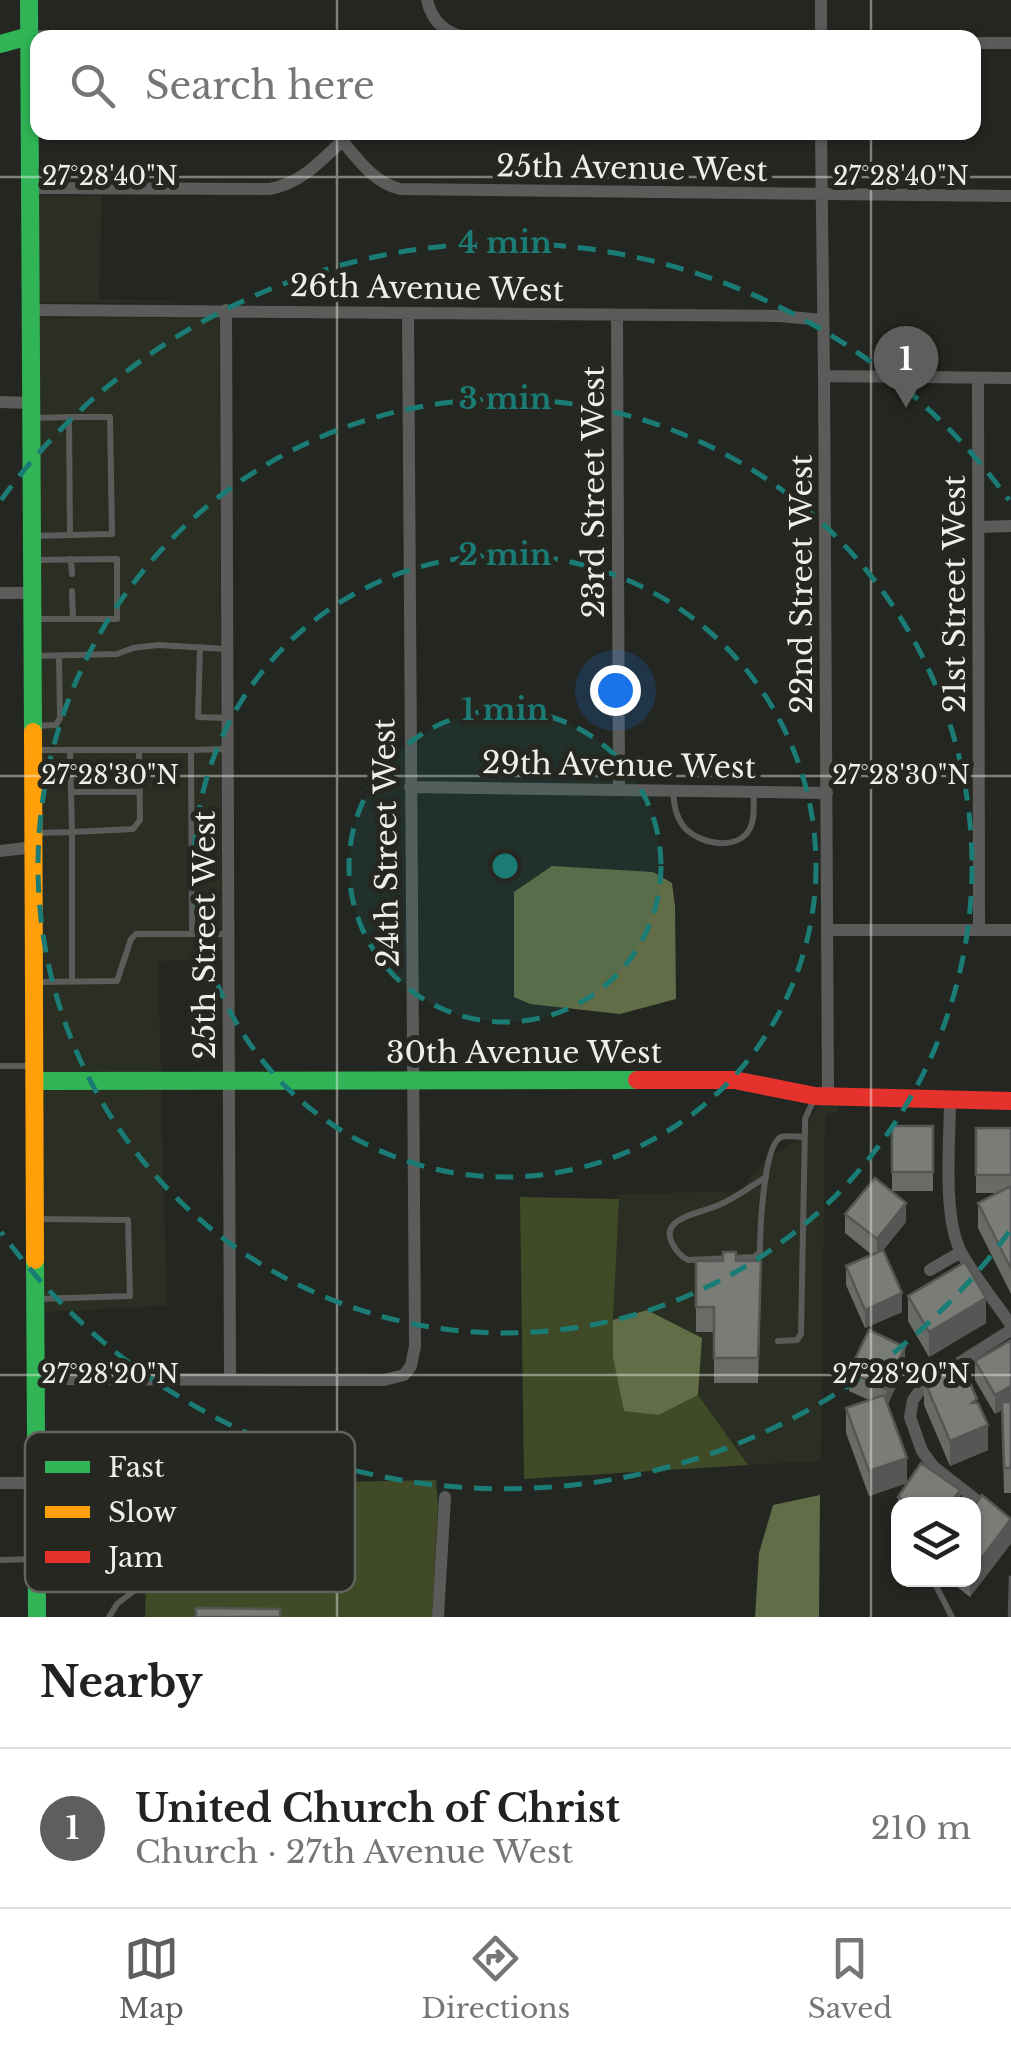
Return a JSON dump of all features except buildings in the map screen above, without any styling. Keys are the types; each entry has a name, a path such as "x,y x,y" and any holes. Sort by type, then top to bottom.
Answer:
{"street":[{"path":"29,0 36,1432"},
{"path":"427,0 434,18 447,30"},
{"path":"822,0 822,30"},
{"path":"0,33 29,36"},
{"path":"0,44 29,36"},
{"path":"981,43 1011,43"},
{"path":"29,188 270,188 307,174 336,140"},
{"name":"25th Avenue West","path":"342,140 376,180 400,190 1011,196"},
{"name":"22nd Street West","path":"820,140 827,793 822,1096"},
{"name":"26th Avenue West","path":"31,310 780,316 823,320"},
{"name":"25th Street West","path":"226,310 230,1380"},
{"name":"24th Street West","path":"230,1380 384,1380 398,1378 413,1360 408,313"},
{"name":"23rd Street West","path":"618,315 619,789"},
{"path":"824,376 1011,378"},
{"name":"21st Street West","path":"978,378 979,930"},
{"path":"0,402 32,410"},
{"path":"978,526 1011,526"},
{"path":"0,593 33,593"},
{"name":"29th Avenue West","path":"410,787 827,793"},
{"path":"0,852 34,840"},
{"path":"827,930 1011,930"},
{"name":"30th Avenue West","path":"35,1074 229,1080 734,1080 822,1096 1011,1101"},
{"path":"950,1100 954,1232 961,1252 1011,1327 924,1385 911,1408 912,1426 927,1459 968,1497"},
{"path":"930,1270 961,1252"},
{"path":"36,1379 230,1380"},
{"path":"0,1483 25,1484"},
{"path":"438,1617 445,1497"},
{"path":"981,1507 1011,1527"},
{"path":"37,1592 37,1617"}],"lane":[{"path":"32,410 69,417 110,417 112,534 33,536"},
{"path":"69,417 70,535"},
{"path":"71,559 72,574"},
{"path":"33,560 117,559 117,619 33,620"},
{"path":"72,592 73,620"},
{"path":"34,656 116,654 158,645 228,649"},
{"path":"200,646 198,717 228,718"},
{"path":"34,726 56,725 60,718 59,656"},
{"path":"34,750 228,749"},
{"path":"70,750 72,982"},
{"path":"34,840 72,832 132,829 140,820 140,750"},
{"path":"190,750 192,934"},
{"path":"673,790 675,811 686,829 701,840 716,844 731,843 744,836 752,825 754,792"},
{"path":"71,792 140,792"},
{"path":"35,982 117,981 130,939 136,934 229,934"},
{"path":"0,1066 35,1074"},
{"path":"778,1341 797,1340 801,1334 805,1119 822,1096"},
{"path":"766,1177 722,1204 675,1222 669,1238 680,1256 688,1260 754,1257 760,1252 762,1198 775,1141 782,1137 804,1137"},
{"path":"35,1219 128,1220 130,1296 35,1299"},
{"path":"937,1587 952,1617"},
{"path":"109,1617 117,1604 132,1592"}],"shaded area":[{"path":"36,196 102,196 99,299 233,303 38,302"},
{"path":"38,318 219,318 222,960 158,961 161,1073 42,1074"},
{"path":"552,866 653,872 672,883 676,999 620,1014 530,1004 514,997 514,892"},
{"path":"161,1088 167,1306 42,1312 42,1089"},
{"path":"819,1103 838,1104 838,1112 829,1112 825,1119 821,1461 748,1465 698,1395 702,1338 647,1310 613,1320 619,1194 740,1191 764,1160 797,1141"},
{"path":"520,1197 619,1199 613,1358 624,1410 659,1415 698,1395 748,1465 524,1479"},
{"path":"647,1310 702,1338 698,1395 659,1415 624,1411 613,1358 613,1320"},
{"path":"436,1480 432,1617 145,1617 146,1592 355,1592 355,1482"},
{"path":"820,1495 819,1617 755,1617 759,1553 773,1505"}],"traffic: fast":[{"path":"29,0 33,732"},
{"path":"0,44 29,36"},
{"path":"35,1081 637,1080"},
{"path":"35,1260 36,1432"},
{"path":"37,1592 37,1617"}],"traffic: slow":[{"path":"33,732 35,1260"}],"traffic: jam":[{"path":"637,1080 734,1080 815,1096 1011,1101"}],"place":[{"name":"United Church of Christ","path":"906,408"}]}
